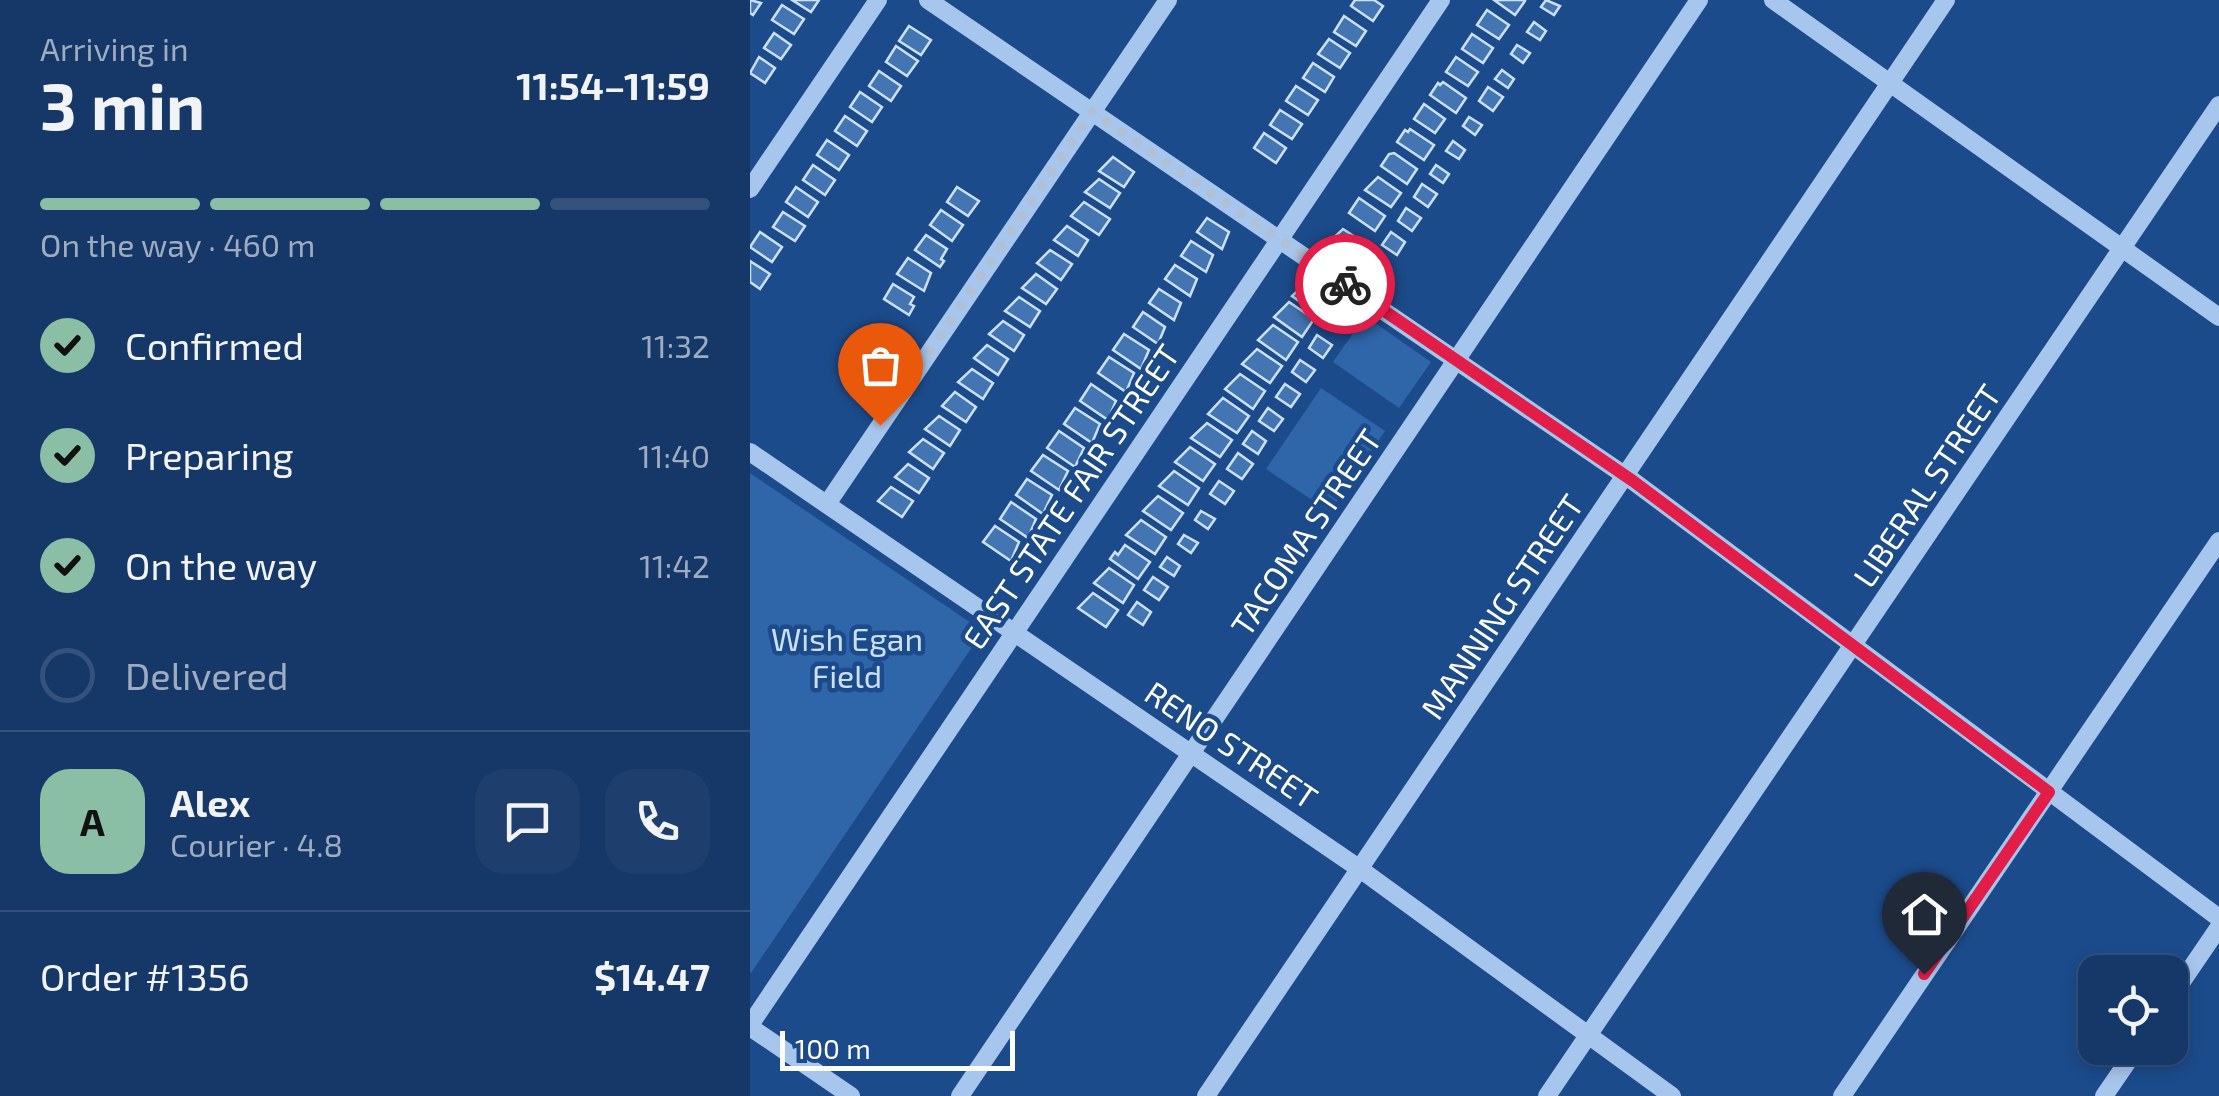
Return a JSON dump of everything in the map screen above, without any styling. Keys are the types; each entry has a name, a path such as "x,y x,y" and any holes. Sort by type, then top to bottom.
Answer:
{"street":[{"path":"750,189 878,0"},
{"path":"928,0 1625,476 2219,918"},
{"path":"827,504 1168,0"},
{"name":"EAST STATE FAIR STREET","path":"750,1026 1441,0"},
{"name":"TACOMA STREET","path":"960,1096 1699,0"},
{"path":"1773,0 2219,317"},
{"name":"MANNING STREET","path":"1206,1096 1946,0"},
{"name":"LIBERAL STREET","path":"1546,1096 2219,105"},
{"name":"RENO STREET","path":"750,452 1360,869 1672,1096"},
{"path":"1842,1096 2219,542"},
{"path":"2188,972 2219,926"},
{"path":"750,1026 851,1096"},
{"path":"2104,1096 2125,1065"}],"green space":[{"path":"1365,316 1431,362 1399,408 1333,362"},
{"path":"1321,388 1385,431 1330,512 1266,469"},
{"name":"Wish Egan Field","path":"750,473 983,631 751,973 750,972"}],"building":[{"path":"750,0 761,3 753,15 750,13"},
{"path":"792,0 819,0 811,12"},
{"path":"1355,0 1374,0 1383,6 1373,21 1351,6"},
{"path":"1494,0 1524,0 1525,1 1515,15"},
{"path":"1546,0 1560,6 1554,15 1541,7"},
{"path":"782,5 804,19 794,34 772,20"},
{"path":"1487,10 1509,25 1499,39 1477,25"},
{"path":"1344,16 1366,31 1356,46 1334,32"},
{"path":"1534,22 1546,31 1540,40 1527,32"},
{"path":"909,26 931,40 921,55 899,41"},
{"path":"774,33 791,45 781,59 764,48"},
{"path":"1472,34 1493,48 1483,63 1462,49"},
{"path":"1329,39 1350,53 1340,68 1318,54"},
{"path":"1517,45 1530,53 1523,63 1511,54"},
{"path":"896,46 918,61 907,76 886,62"},
{"path":"759,57 775,68 765,83 750,73"},
{"path":"1456,57 1478,72 1468,86 1446,72"},
{"path":"1313,63 1334,77 1325,92 1303,78"},
{"path":"1502,70 1514,79 1508,88 1495,79"},
{"path":"879,71 901,86 891,101 869,86"},
{"path":"1443,82 1466,98 1456,113 1430,95"},
{"path":"1296,86 1318,100 1308,115 1286,101"},
{"path":"1488,87 1503,97 1493,111 1479,101"},
{"path":"860,92 882,107 872,122 850,107"},
{"path":"1424,104 1445,119 1435,133 1414,119"},
{"path":"1280,110 1302,124 1292,139 1270,125"},
{"path":"845,116 867,131 857,146 835,131"},
{"path":"1469,117 1482,125 1475,135 1463,126"},
{"path":"1410,129 1434,145 1424,160 1397,142"},
{"path":"1264,133 1286,148 1276,163 1254,148"},
{"path":"827,140 849,155 839,170 817,155"},
{"path":"1453,141 1465,150 1459,159 1446,151"},
{"path":"1394,153 1417,169 1407,184 1381,166"},
{"path":"1113,157 1134,172 1124,187 1099,171"},
{"path":"813,165 835,180 825,195 803,180"},
{"path":"1436,165 1449,174 1443,183 1430,174"},
{"path":"1378,177 1401,193 1391,207 1365,190"},
{"path":"1099,179 1120,193 1110,208 1085,192"},
{"path":"1422,184 1437,194 1428,207 1414,197"},
{"path":"796,187 818,202 808,217 786,202"},
{"path":"957,187 979,201 968,216 947,202"},
{"path":"1359,198 1385,216 1375,231 1349,213"},
{"path":"1084,202 1110,219 1099,235 1071,216"},
{"path":"1406,208 1421,218 1412,231 1398,221"},
{"path":"941,210 963,225 952,241 930,225"},
{"path":"783,212 805,226 795,241 773,227"},
{"path":"1207,218 1229,232 1222,249 1197,232"},
{"path":"1067,226 1088,240 1078,256 1054,240"},
{"path":"1343,229 1366,244 1356,259 1330,241"},
{"path":"760,232 782,247 772,262 750,247"},
{"path":"1391,232 1405,242 1397,255 1382,245"},
{"path":"926,235 947,249 940,267 915,250"},
{"path":"1191,241 1213,255 1206,272 1181,256"},
{"path":"1050,250 1072,264 1061,280 1037,263"},
{"path":"908,258 931,273 924,291 897,274"},
{"path":"750,261 770,274 760,289 750,282"},
{"path":"1175,265 1197,279 1190,296 1165,279"},
{"path":"1036,274 1057,289 1046,304 1022,288"},
{"path":"1308,281 1331,297 1319,315 1292,296"},
{"path":"893,284 914,297 909,315 884,299"},
{"path":"1159,289 1181,303 1174,320 1149,303"},
{"path":"1019,297 1040,311 1030,327 1005,311"},
{"path":"1289,302 1314,319 1302,337 1274,317"},
{"path":"1143,312 1165,327 1158,344 1133,327"},
{"path":"1003,321 1024,335 1014,351 989,334"},
{"path":"1273,325 1298,342 1286,360 1258,340"},
{"path":"1124,334 1149,350 1141,369 1113,350"},
{"path":"1317,335 1332,345 1323,358 1309,348"},
{"path":"987,345 1008,359 998,375 974,358"},
{"path":"1257,349 1282,366 1270,383 1242,364"},
{"path":"1109,357 1134,373 1126,392 1098,373"},
{"path":"1300,360 1315,370 1306,382 1292,372"},
{"path":"972,369 993,383 983,399 958,382"},
{"path":"1240,374 1265,391 1253,409 1225,389"},
{"path":"1091,384 1116,401 1108,420 1080,401"},
{"path":"1285,384 1300,394 1291,407 1276,397"},
{"path":"955,392 976,407 966,422 942,406"},
{"path":"1223,398 1249,416 1237,433 1208,414"},
{"path":"1075,408 1100,424 1092,443 1064,424"},
{"path":"1268,408 1283,419 1274,431 1259,421"},
{"path":"939,416 960,430 950,446 925,429"},
{"path":"1207,423 1232,440 1220,457 1191,438"},
{"path":"1059,431 1084,448 1075,467 1047,448"},
{"path":"1252,431 1266,441 1258,454 1243,444"},
{"path":"923,439 944,453 933,469 909,452"},
{"path":"1190,447 1215,464 1203,481 1175,462"},
{"path":"1238,453 1253,464 1242,479 1227,469"},
{"path":"1043,455 1068,471 1059,490 1031,471"},
{"path":"908,464 929,478 919,493 895,477"},
{"path":"1174,471 1199,488 1188,505 1159,486"},
{"path":"1027,479 1052,495 1043,514 1016,495"},
{"path":"1219,481 1234,491 1225,504 1210,494"},
{"path":"891,487 913,501 902,517 878,501"},
{"path":"1158,496 1183,513 1171,530 1143,511"},
{"path":"1011,502 1036,519 1028,538 1000,519"},
{"path":"1201,511 1215,519 1208,529 1195,520"},
{"path":"1141,520 1166,537 1155,554 1126,535"},
{"path":"995,526 1019,542 1011,561 983,542"},
{"path":"1184,535 1198,543 1191,553 1178,544"},
{"path":"1125,545 1150,562 1138,579 1110,559"},
{"path":"1167,557 1180,566 1174,576 1160,567"},
{"path":"1109,568 1134,585 1123,603 1094,583"},
{"path":"1153,577 1168,587 1159,600 1144,590"},
{"path":"1093,593 1118,610 1106,627 1078,608"},
{"path":"1137,602 1151,612 1143,625 1128,615"}],"way so far":[{"path":"880,425 1092,112 1345,284"}],"route":[{"path":"1345,284 1633,481 2049,792 1924,974"}]}
